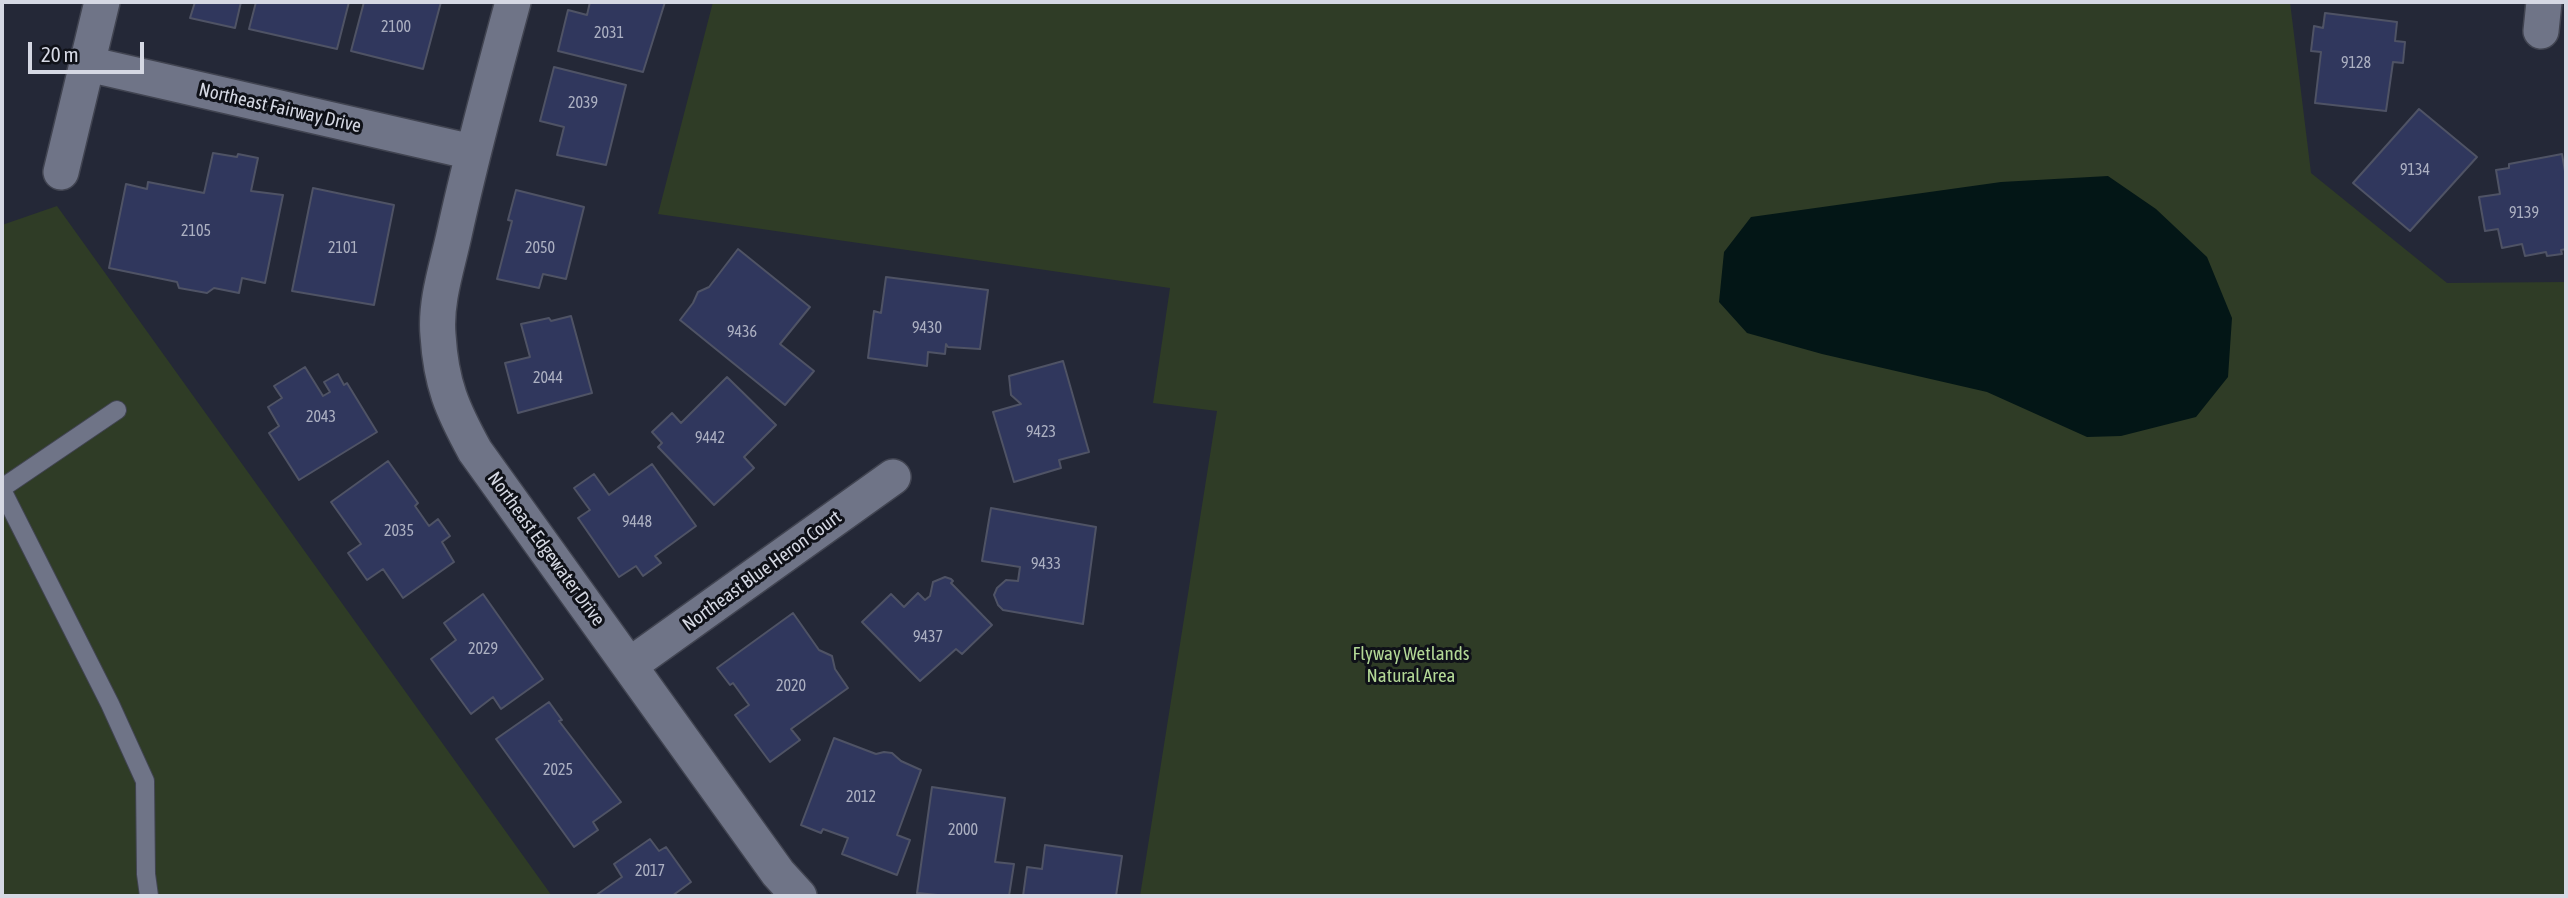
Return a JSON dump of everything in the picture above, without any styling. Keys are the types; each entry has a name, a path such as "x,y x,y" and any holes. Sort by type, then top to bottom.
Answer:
{"street":[{"path":"61,172 102,2"},
{"name":"Northeast Edgewater Drive","path":"513,2 472,152 440,300 439,343 443,376 452,408 475,451 778,873 799,896"},
{"name":"Northeast Fairway Drive","path":"88,64 472,152"},
{"name":"Northeast Blue Heron Court","path":"631,665 894,477"}],"lane":[{"path":"117,410 2,489 110,704 145,781 146,874 149,896"}],"green space":[{"name":"Flyway Wetlands Natural Area","path":"713,2 2290,2 2311,173 2447,283 2566,282 2566,896 1140,896 1217,411 1153,403 1170,288 658,214"},
{"path":"57,206 552,896 2,896 2,225"}],"shaded area":[{"path":"2108,176 2156,209 2207,257 2232,318 2228,377 2196,417 2121,436 2087,437 1987,392 1822,354 1747,333 1719,302 1724,252 1751,217 2001,182"}],"building":[{"path":"195,2 241,2 235,28 190,18"},
{"path":"256,2 349,2 337,49 249,29"},
{"path":"364,2 441,2 423,69 351,51"},
{"path":"590,2 665,2 643,72 558,51 568,10 587,15"},
{"path":"2325,13 2397,22 2395,41 2405,42 2403,63 2393,62 2386,111 2315,103 2321,52 2311,51 2314,26 2323,28"},
{"path":"554,67 626,85 606,165 557,155 564,127 540,121"},
{"path":"2419,109 2477,157 2410,231 2353,183"},
{"path":"213,153 258,158 251,191 283,195 265,283 242,278 239,293 214,288 207,293 179,288 177,282 109,268 126,184 147,189 148,182 204,193"},
{"path":"2562,154 2566,177 2566,249 2561,250 2562,254 2547,256 2546,252 2525,256 2522,244 2502,248 2498,229 2485,231 2479,197 2500,194 2496,170 2509,168 2509,164"},
{"path":"313,188 394,205 374,305 292,291"},
{"path":"516,190 584,207 566,279 543,274 539,288 497,279 512,221 508,220"},
{"path":"738,249 810,307 780,344 814,371 785,405 680,320 698,292 709,287"},
{"path":"886,277 988,290 980,349 948,347 946,344 945,354 928,352 927,366 868,358 874,311 881,313"},
{"path":"571,316 592,393 518,413 505,363 530,357 521,324"},
{"path":"1063,361 1089,452 1059,460 1061,468 1014,482 993,412 1021,404 1011,395 1009,376"},
{"path":"305,367 323,396 330,392 324,382 338,374 344,385 347,383 377,432 299,480 269,433 279,426 268,407 282,398 274,386"},
{"path":"727,377 776,425 744,457 754,468 714,505 658,447 662,443 652,432 672,413 681,423"},
{"path":"388,461 418,503 415,506 429,526 438,519 450,536 442,542 454,562 403,598 383,569 367,580 348,553 361,544 331,502"},
{"path":"652,464 696,526 655,556 661,563 643,576 636,566 619,577 578,518 590,510 574,488 594,474 609,495"},
{"path":"991,508 1096,527 1083,624 1003,610 998,605 994,595 997,588 1006,580 1018,581 1020,567 982,561"},
{"path":"945,577 953,581 951,583 992,625 962,654 956,649 920,681 862,622 891,594 904,607 918,593 925,600 930,596 933,582"},
{"path":"483,594 543,679 501,709 493,697 471,714 431,659 456,640 444,623"},
{"path":"793,613 819,650 832,656 835,669 848,688 791,729 800,740 770,762 735,715 749,705 733,683 730,685 717,668"},
{"path":"549,702 562,720 559,721 621,802 593,822 598,830 574,847 496,739"},
{"path":"834,738 876,754 892,753 901,761 921,770 897,835 910,840 897,875 842,854 848,838 823,829 821,833 801,825"},
{"path":"932,787 1005,798 995,862 1014,864 1009,896 917,893"},
{"path":"650,839 659,851 666,847 691,882 672,896 595,896 622,877 614,864"},
{"path":"1045,845 1122,856 1116,896 1023,896 1027,867 1042,869"}]}
